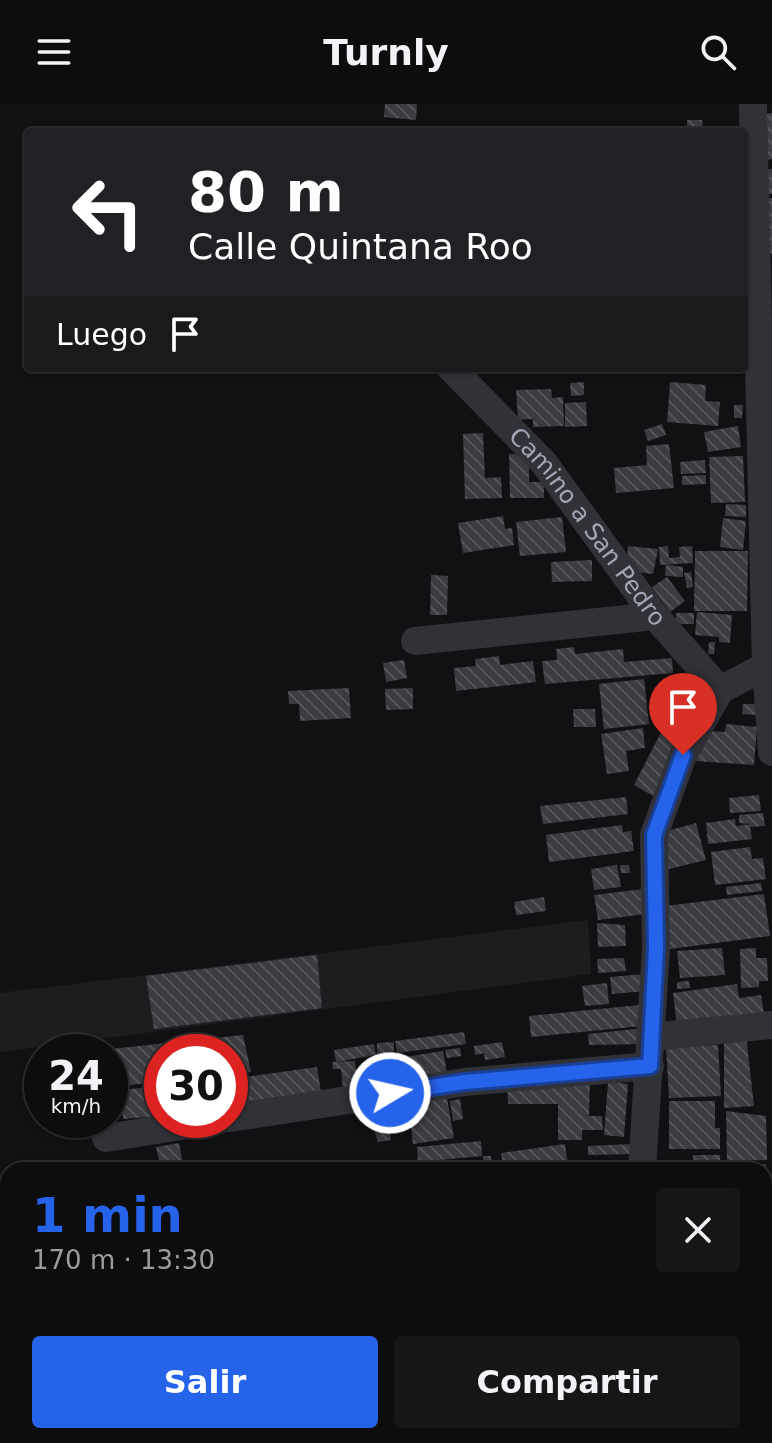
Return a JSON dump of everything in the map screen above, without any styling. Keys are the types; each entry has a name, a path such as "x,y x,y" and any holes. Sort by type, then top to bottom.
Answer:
{"street":[{"path":"753,104 768,581 766,666 772,752"},
{"name":"Camino a San Pedro","path":"455,372 544,463 655,616 720,690"},
{"path":"415,641 655,616"},
{"path":"643,1162 656,948 654,835 683,755 720,690 766,666"},
{"path":"651,1037 772,1025"},
{"path":"248,1115 465,1082 650,1066"}],"shaded area":[{"path":"588,920 591,974 128,1035 24,1034 24,1049 0,1052 0,993"}],"building":[{"path":"385,104 417,104 416,120 384,117"},
{"path":"772,113 772,159 762,161 757,115"},
{"path":"687,120 702,120 703,128 687,128"},
{"path":"772,169 772,194 760,195 757,171"},
{"path":"772,198 772,254 764,254 760,199"},
{"path":"584,382 584,395 571,396 570,383"},
{"path":"670,382 706,385 705,401 720,402 718,426 667,422"},
{"path":"551,389 552,398 563,397 564,426 533,427 533,419 518,420 516,390"},
{"path":"586,402 587,426 565,427 565,403"},
{"path":"734,405 743,405 742,418 734,418"},
{"path":"662,424 666,435 648,441 644,430"},
{"path":"738,426 741,447 708,452 704,432"},
{"path":"483,433 485,478 501,477 502,498 465,499 463,434"},
{"path":"669,444 674,488 616,493 614,468 647,465 646,446"},
{"path":"509,454 529,454 529,482 544,482 544,498 510,498"},
{"path":"743,456 745,502 711,503 709,457"},
{"path":"705,460 706,473 681,474 680,462"},
{"path":"706,475 706,484 682,485 682,476"},
{"path":"726,504 746,505 746,517 725,516"},
{"path":"503,516 505,529 512,528 514,545 463,553 458,523"},
{"path":"562,517 566,552 520,556 516,522"},
{"path":"723,518 746,521 743,550 720,547"},
{"path":"628,546 658,549 653,574 634,572 635,563 627,562"},
{"path":"668,546 669,558 680,557 679,547 692,546 693,563 660,565 659,547"},
{"path":"695,551 748,551 747,611 694,611"},
{"path":"592,560 592,581 552,582 551,562"},
{"path":"666,565 683,567 683,577 665,576"},
{"path":"691,572 693,587 687,588 684,573"},
{"path":"431,575 448,576 447,615 430,615"},
{"path":"667,577 685,601 670,612 652,587"},
{"path":"697,612 732,615 730,643 719,642 719,637 695,635"},
{"path":"676,613 694,613 694,624 676,624"},
{"path":"709,642 715,642 714,654 708,654"},
{"path":"574,647 575,654 623,649 624,662 672,658 673,673 545,684 542,661 557,660 556,649"},
{"path":"499,656 500,665 533,661 536,682 456,691 454,668 476,666 475,659"},
{"path":"404,660 407,678 386,682 383,663"},
{"path":"644,679 649,724 604,729 599,684"},
{"path":"349,688 351,718 300,721 299,704 289,704 288,691"},
{"path":"413,688 413,709 386,710 385,689"},
{"path":"743,704 758,704 757,715 742,714"},
{"path":"674,707 693,717 653,796 634,785"},
{"path":"573,709 595,709 596,727 574,727"},
{"path":"726,724 757,727 754,765 696,761 698,730 725,732"},
{"path":"643,728 645,748 626,751 629,771 607,774 601,734"},
{"path":"759,795 761,811 730,813 729,798"},
{"path":"626,797 628,814 543,824 540,806"},
{"path":"763,813 765,826 750,827 752,839 708,844 706,823 735,819 736,826 751,824 739,823 739,815"},
{"path":"696,823 706,860 665,870 656,834"},
{"path":"622,825 623,832 631,831 634,851 549,862 546,835"},
{"path":"750,847 752,859 763,858 766,879 715,885 711,852"},
{"path":"617,865 621,887 594,890 591,869"},
{"path":"620,865 629,865 630,873 621,873"},
{"path":"761,883 762,891 727,895 726,887"},
{"path":"643,889 646,914 598,920 594,895"},
{"path":"764,894 770,936 670,949 665,906"},
{"path":"544,897 546,911 516,915 514,902"},
{"path":"597,923 625,925 626,946 598,947"},
{"path":"722,948 725,975 680,978 677,951"},
{"path":"756,948 756,958 767,958 768,981 759,981 759,987 741,988 740,949"},
{"path":"317,955 322,1008 154,1029 146,976"},
{"path":"624,958 626,971 598,973 597,959"},
{"path":"645,974 646,991 612,994 610,977"},
{"path":"689,981 690,988 677,989 677,982"},
{"path":"607,983 609,1004 585,1006 582,986"},
{"path":"737,984 739,998 761,995 764,1014 677,1026 673,993"},
{"path":"640,1005 642,1026 531,1037 529,1016"},
{"path":"645,1028 646,1044 589,1045 588,1034"},
{"path":"464,1032 466,1044 397,1053 395,1041"},
{"path":"746,1035 754,1106 724,1108 724,1037"},
{"path":"394,1042 394,1055 377,1055 377,1043"},
{"path":"502,1042 505,1057 485,1060 484,1053 475,1055 474,1046"},
{"path":"374,1044 376,1055 336,1062 334,1050"},
{"path":"718,1045 721,1096 669,1098 666,1047"},
{"path":"144,1046 144,1083 128,1085 128,1047"},
{"path":"460,1048 461,1056 447,1058 445,1050"},
{"path":"443,1051 448,1078 378,1083 377,1061"},
{"path":"355,1061 358,1089 343,1090 341,1069 333,1069 332,1062"},
{"path":"317,1067 321,1092 248,1102 248,1077"},
{"path":"507,1082 590,1082 589,1116 602,1116 603,1130 582,1130 582,1140 558,1140 558,1104 508,1104"},
{"path":"608,1082 628,1084 624,1137 604,1135"},
{"path":"144,1088 144,1117 128,1119 128,1089"},
{"path":"447,1098 454,1138 413,1144 408,1103"},
{"path":"460,1099 463,1119 453,1121 450,1101"},
{"path":"669,1101 715,1101 715,1128 720,1128 720,1149 669,1149"},
{"path":"726,1111 766,1116 767,1160 727,1161"},
{"path":"388,1119 391,1140 378,1142 371,1121"},
{"path":"481,1141 482,1156 418,1162 417,1147"},
{"path":"179,1143 183,1162 159,1162 156,1147"},
{"path":"565,1144 567,1162 503,1162 501,1153"},
{"path":"634,1144 634,1154 588,1155 588,1146"},
{"path":"693,1155 720,1155 720,1162 693,1162"},
{"path":"483,1156 491,1156 492,1162 483,1162"}],"route":[{"path":"390,1093 465,1082 650,1066 656,948 654,835 683,755"}]}
